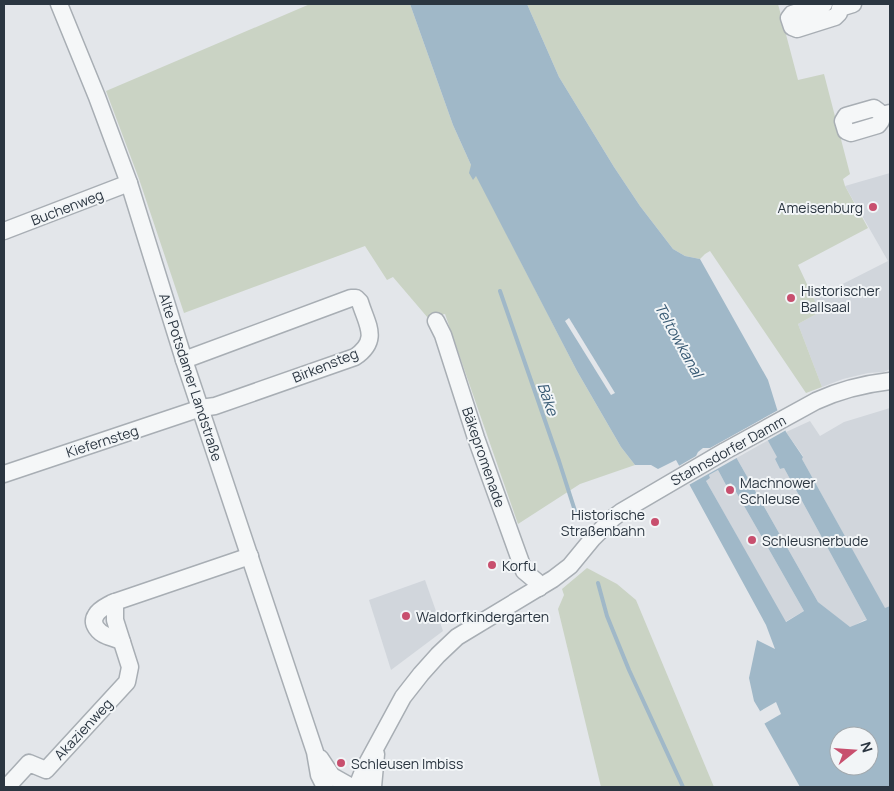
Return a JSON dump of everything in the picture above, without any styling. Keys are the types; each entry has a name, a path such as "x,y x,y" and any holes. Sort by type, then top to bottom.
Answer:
{"street":[{"name":"Alte Potsdamer Landstraße","path":"59,4 97,97 129,183 184,360 315,752 319,775 325,787"},
{"name":"Buchenweg","path":"4,231 129,183"},
{"name":"Birkensteg","path":"184,360 352,298 356,298 360,302 371,335 370,342 362,352 356,356 215,406 201,408"},
{"name":"Bäkepromenade","path":"436,321 443,335 476,438 524,571 536,582 539,588"},
{"name":"Stahnsdorfer Damm","path":"358,786 377,744 403,698 438,655 457,638 539,588 570,566 593,538 613,518 661,488 816,401 860,385 890,381"},
{"name":"Kiefernsteg","path":"4,474 201,408"},
{"name":"Akazienweg","path":"7,787 29,764 46,770 127,682 130,667 122,642 106,636 97,629 94,621 96,614 115,602 250,556"},
{"name":"Alte Potsdamer Landstraße","path":"315,752 332,776 358,786"},
{"path":"4,784 7,787"}],"shaded area":[{"path":"890,173 890,369 884,372 868,373 843,379 822,387 798,324 820,312 813,299 888,261 845,186"},
{"path":"890,408 890,606 885,609 802,459 803,456 786,432 810,421 820,436 844,422"},
{"path":"767,439 778,457 775,459 780,469 784,468 867,620 850,628 818,602 736,457"},
{"path":"718,470 726,485 731,483 804,611 785,622 706,481 710,478 709,475"},
{"name":"Waldorfkindergarten","path":"425,580 443,631 391,670 369,600"}],"green space":[{"path":"310,4 410,4 453,125 471,165 577,371 621,447 635,465 580,484 518,524 445,314 428,318 393,277 387,280 365,246 184,313 139,179 106,91"},
{"path":"527,4 778,4 798,80 824,74 850,174 843,179 845,186 868,228 798,265 820,312 798,324 822,387 806,393 710,251 700,259 685,256 673,249 640,206 614,167 559,77"},
{"path":"587,568 617,584 636,600 714,787 601,787 558,609 564,595 562,589"}],"water":[{"name":"Teltowkanal","path":"410,4 527,4 559,77 640,206 673,249 685,256 700,259 768,380 786,432 803,457 802,459 885,608 890,606 890,787 800,787 759,714 760,711 754,701 749,678 757,640 775,649 766,625 676,460 658,469 651,465 635,465 621,447 577,371 476,176 473,180 469,173 471,165 453,125","holes":["767,439 777,457 775,459 780,469 784,468 867,620 850,627 818,602 736,457","718,470 726,485 731,483 804,611 786,622 706,481 710,478 709,475"]}],"pier":[{"path":"569,318 615,393 611,395 565,321"},
{"path":"780,409 788,429 687,486 677,467 696,456 703,448 710,448"},
{"path":"776,702 781,714 762,725 757,713"}],"waterway":[{"name":"Bäke","path":"500,291 576,514"},
{"name":"Bäke","path":"598,583 607,616 629,670 683,787"}],"place":[{"name":"Ameisenburg","path":"873,207"},
{"name":"Historischer Ballsaal","path":"791,298"},
{"name":"Machnower Schleuse","path":"730,490"},
{"name":"Historische Straßenbahn","path":"655,522"},
{"name":"Schleusnerbude","path":"752,540"},
{"name":"Korfu","path":"492,565"},
{"name":"Waldorfkindergarten","path":"406,616"},
{"name":"Schleusen Imbiss","path":"341,763"}]}
